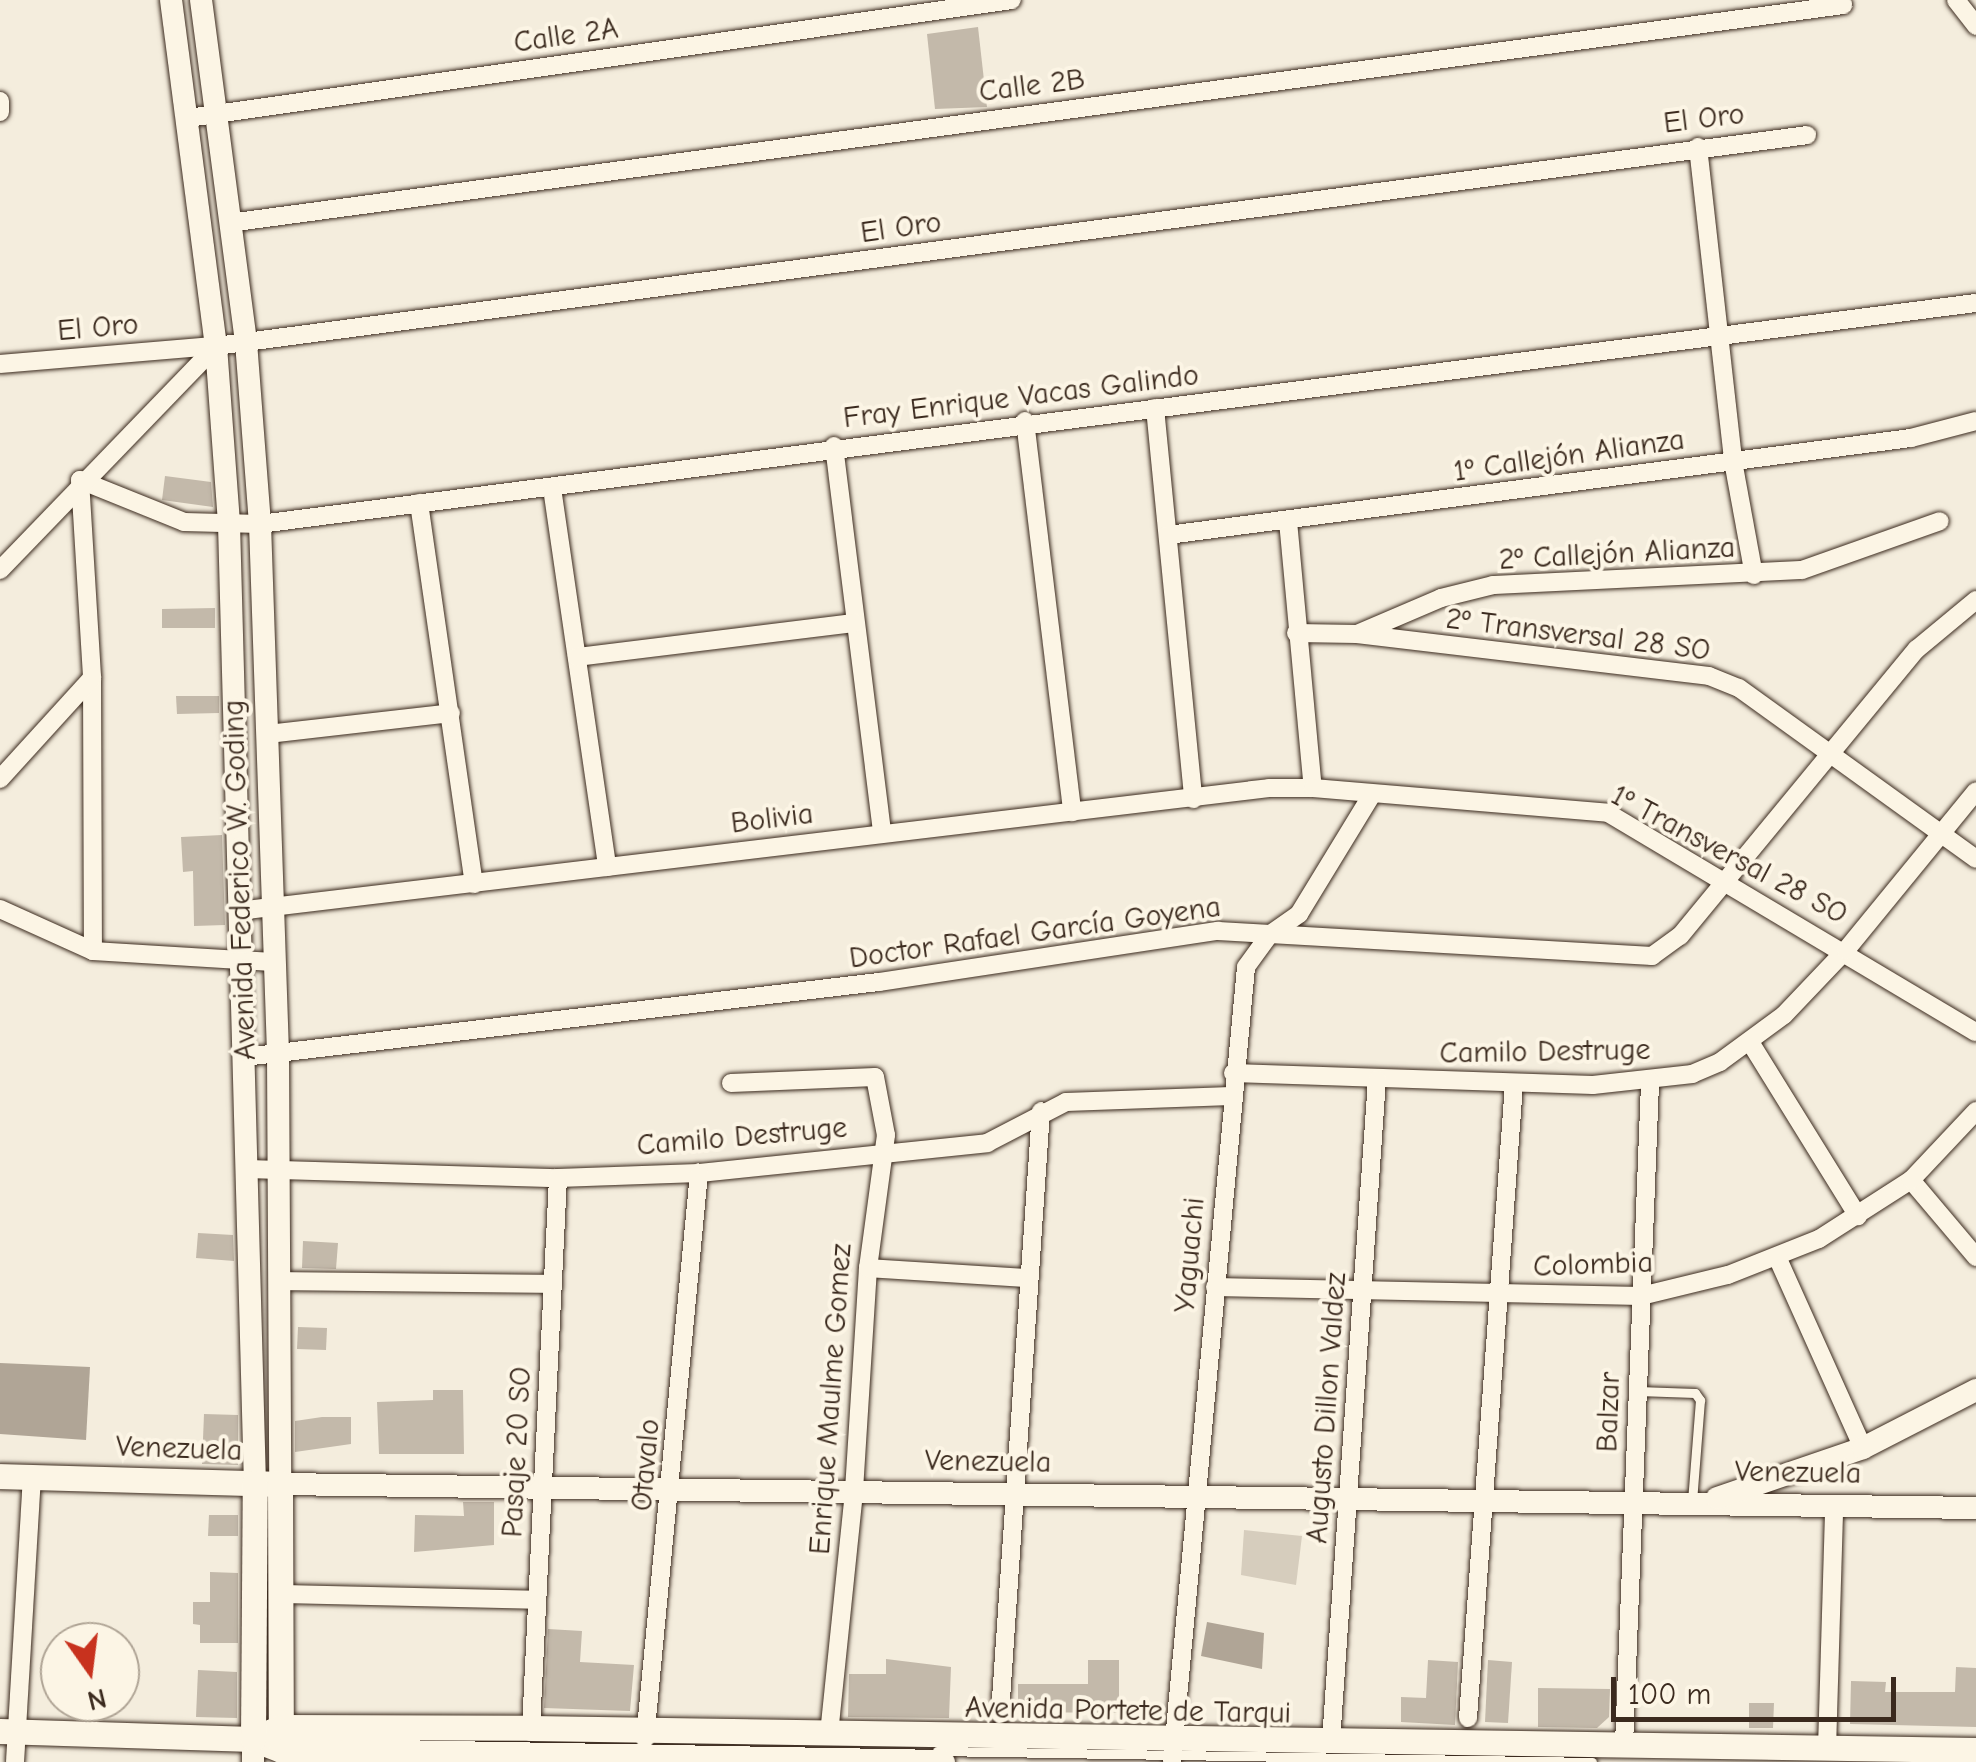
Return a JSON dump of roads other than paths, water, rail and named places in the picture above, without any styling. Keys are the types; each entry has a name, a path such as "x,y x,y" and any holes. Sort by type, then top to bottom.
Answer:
{"main road":[{"name":"Venezuela","path":"0,1476 268,1484"},
{"name":"Avenida Federico W. Goding","path":"268,1484 281,1594 281,1746"},
{"name":"Avenida Federico W. Goding","path":"253,1751 268,1484"},
{"name":"Avenida Portete de Tarqui","path":"8,1731 253,1751 531,1728 644,1746 826,1761 942,1762"},
{"name":"Avenida Portete de Tarqui","path":"281,1746 644,1746 829,1732 1173,1750 1331,1741 1976,1750"}],"street":[{"path":"171,0 188,118"},
{"name":"Avenida Federico W. Goding","path":"201,0 246,342 260,524 279,1170 279,1281 268,1484"},
{"name":"Calle 2A","path":"188,118 1012,0"},
{"path":"1956,0 1976,26"},
{"name":"Calle 2B","path":"229,223 1844,5"},
{"path":"0,101 0,112"},
{"name":"Avenida Federico W. Goding","path":"188,118 216,346 229,524 248,1169 268,1484"},
{"name":"El Oro","path":"0,364 216,346 1808,135"},
{"path":"1698,147 1733,462 1754,575"},
{"name":"Fray Enrique Vacas Galindo","path":"80,480 131,506 184,522 260,524 552,488 1025,421 1721,340 1976,303"},
{"path":"0,570 80,480 216,346"},
{"path":"1155,408 1193,799"},
{"name":"1º Callejón Alianza","path":"1168,535 1911,438 1976,420"},
{"path":"1025,421 1072,812"},
{"path":"834,446 882,833"},
{"path":"80,480 92,678 93,950"},
{"path":"552,488 607,868"},
{"path":"420,503 474,884"},
{"path":"1288,521 1314,788"},
{"name":"2º Callejón Alianza","path":"1296,634 1357,634 1441,598 1493,585 1802,570 1940,521"},
{"name":"Doctor Rafael García Goyena","path":"244,1057 879,982 1218,931 1652,956 1680,936 1917,650 1976,600"},
{"path":"577,657 855,623"},
{"name":"2º Transversal 28 SO","path":"1357,634 1709,676 1739,688 1976,859"},
{"path":"0,779 92,678"},
{"path":"268,734 451,712"},
{"name":"Bolivia","path":"238,911 882,833 1314,788"},
{"name":"1º Transversal 28 SO","path":"1314,788 1370,796 1598,810 1846,950 1976,1032"},
{"name":"Camilo Destruge","path":"1233,1074 1514,1084 1650,1082 1692,1074 1750,1042 1846,950 1976,791"},
{"name":"Yaguachi","path":"1173,1750 1233,1074 1246,967 1269,935 1299,914 1370,796"},
{"path":"0,909 93,950 274,962"},
{"path":"1218,931 1246,967"},
{"path":"1750,1042 1858,1216"},
{"name":"Enrique Maulme Gomez","path":"731,1082 871,1076 886,1135 879,1152 854,1492 829,1732"},
{"name":"Augusto Dillon Valdez","path":"1331,1741 1377,1080"},
{"name":"Balzar","path":"1624,1744 1650,1082"},
{"path":"1468,1718 1514,1084"},
{"name":"Camilo Destruge","path":"248,1169 558,1178 699,1172 987,1142 1041,1111 1066,1102 1231,1096"},
{"path":"1000,1714 1011,1495 1041,1111"},
{"name":"Colombia","path":"1215,1288 1363,1295 1642,1296 1778,1259 1858,1216 1911,1180 1976,1111"},
{"name":"Otavalo","path":"644,1746 672,1490 699,1172"},
{"name":"Pasaje 20 SO","path":"531,1728 558,1178"},
{"path":"1911,1180 1976,1256"},
{"path":"1778,1259 1863,1448"},
{"path":"868,1268 1029,1278"},
{"path":"279,1281 553,1284"},
{"path":"1692,1505 1863,1448 1976,1390"},
{"path":"14,1762 8,1731 32,1477"},
{"name":"Venezuela","path":"268,1484 1976,1508"},
{"path":"1827,1749 1834,1506"},
{"path":"281,1594 537,1600"}],"lane":[{"path":"1638,1391 1694,1392 1700,1400 1692,1505"},
{"name":"Avenida Portete de Tarqui","path":"644,1746 1976,1757"},
{"name":"Avenida Portete de Tarqui","path":"1173,1750 1592,1762"}]}
